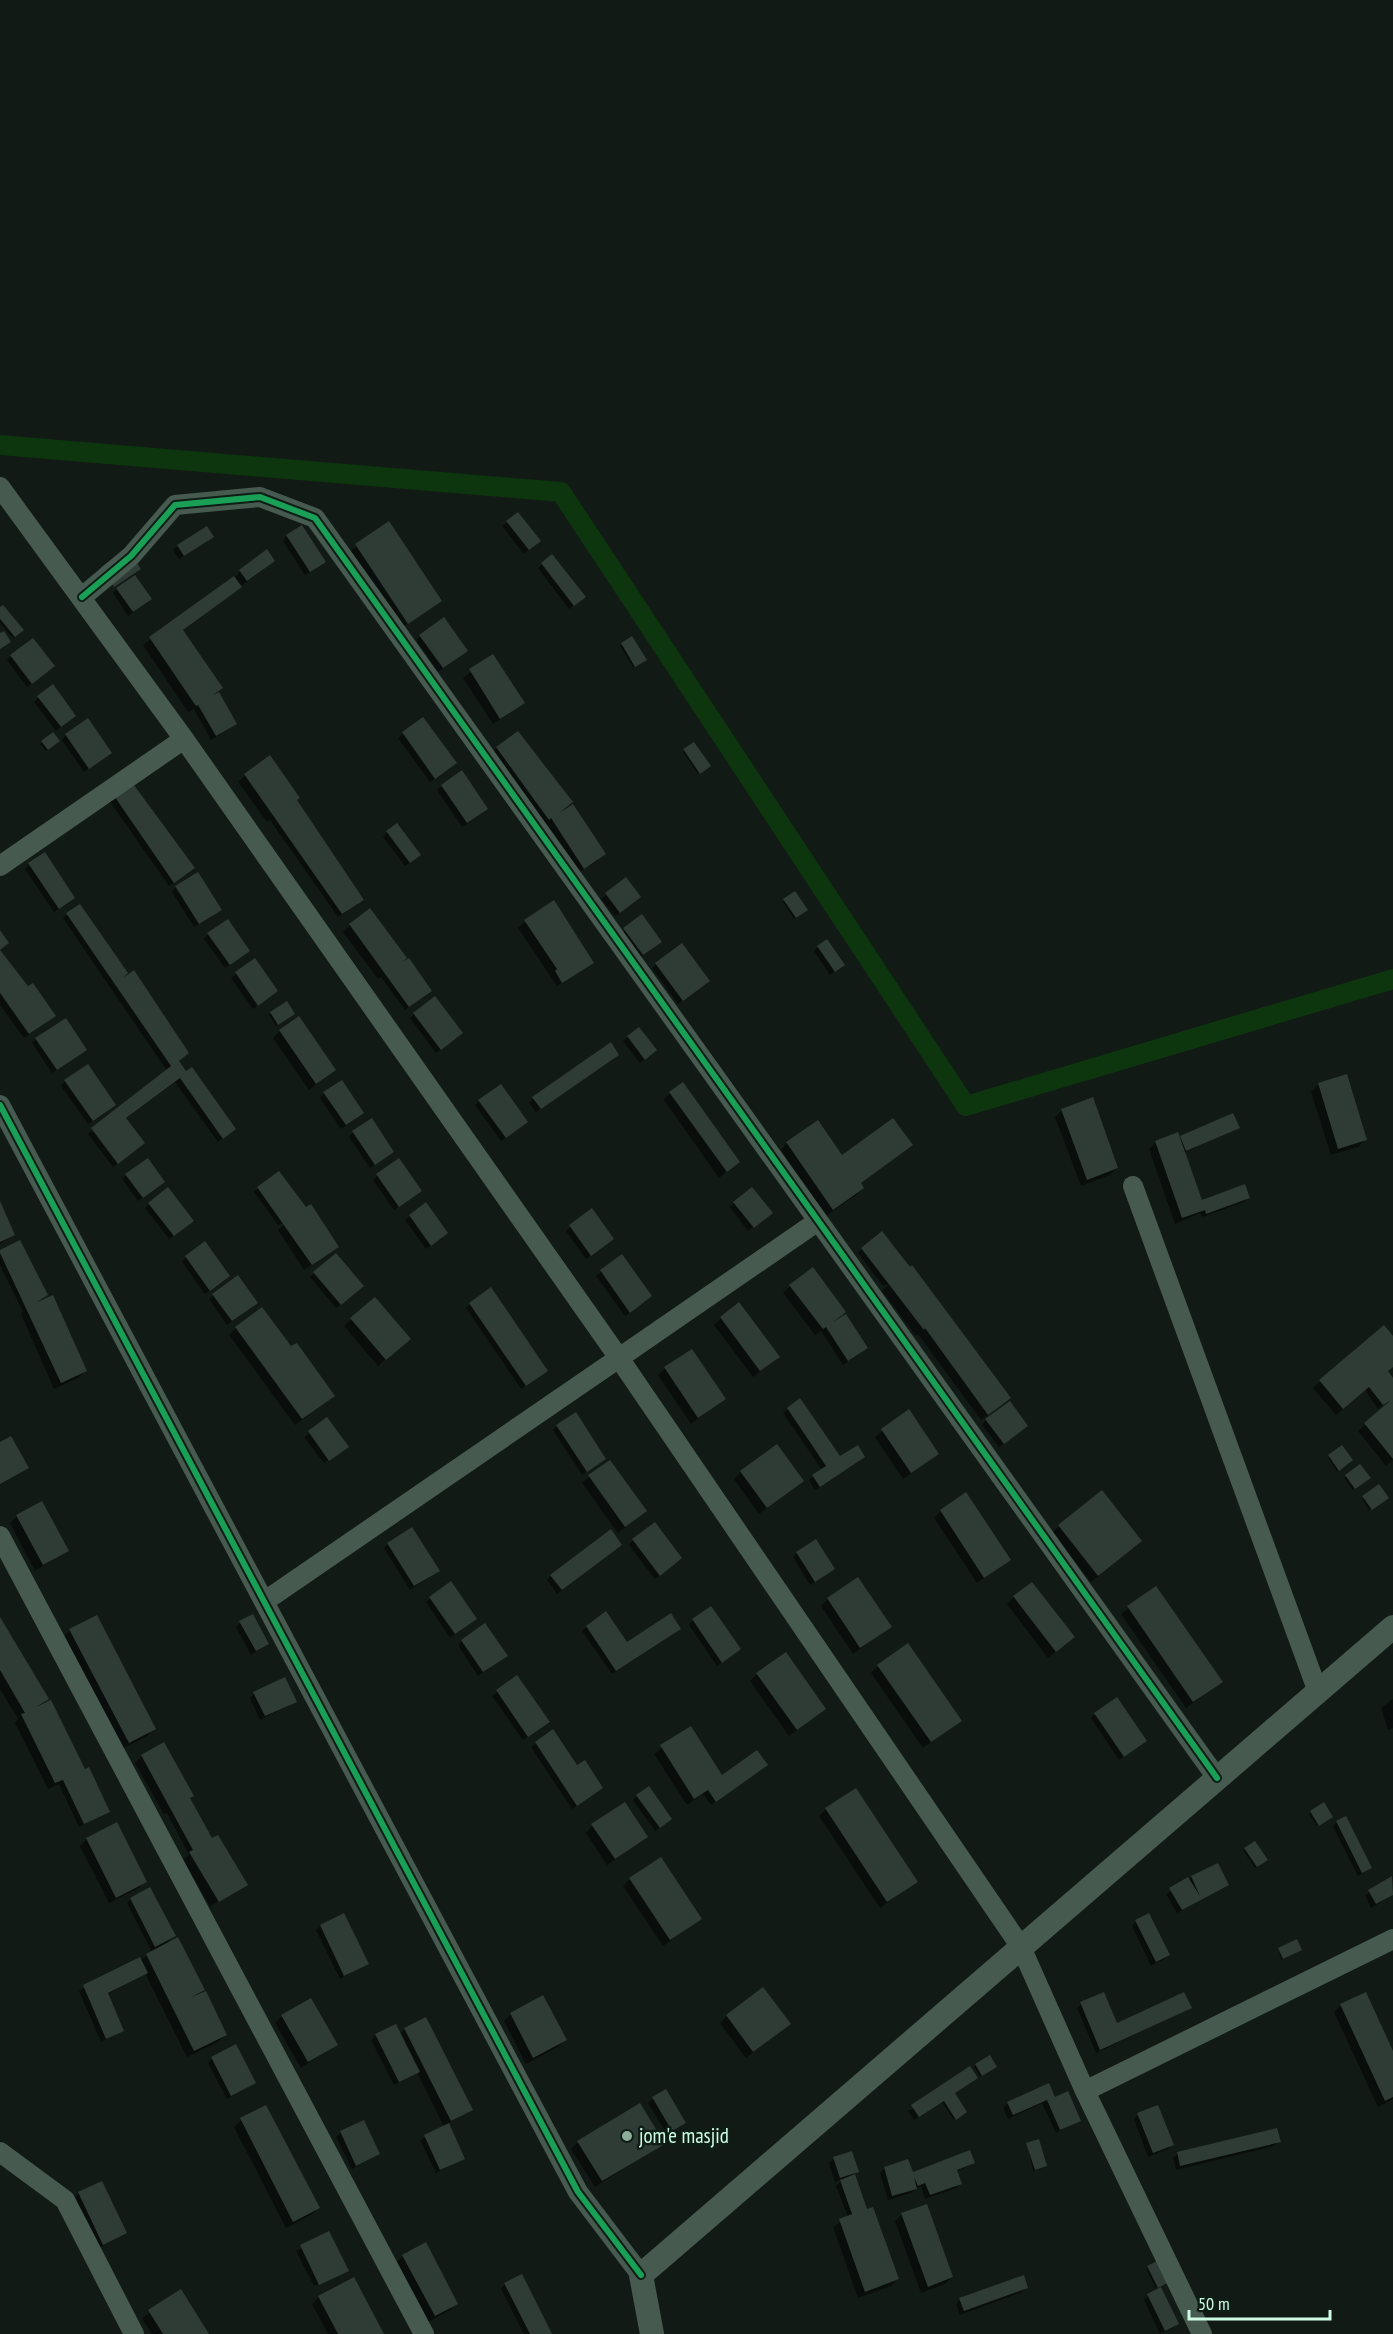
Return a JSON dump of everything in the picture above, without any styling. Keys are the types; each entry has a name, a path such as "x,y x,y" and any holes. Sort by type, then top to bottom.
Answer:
{"street":[{"path":"0,487 184,739 619,1358 1021,1947 1085,2091 1202,2334"},
{"path":"82,597 131,556 175,505 260,497 315,518 1217,1779"},
{"path":"0,866 184,739"},
{"path":"0,1105 578,2192 641,2275 652,2334"},
{"path":"1133,1186 1318,1692"},
{"path":"265,1601 818,1221"},
{"path":"0,1536 424,2334"},
{"path":"641,2275 1393,1627"},
{"path":"1085,2091 1393,1940"},
{"path":"0,2152 65,2200 134,2334"}],"building":[{"path":"518,512 541,541 529,550 506,521"},
{"path":"389,521 442,601 408,624 355,544"},
{"path":"302,525 326,562 310,572 286,535"},
{"path":"207,526 214,537 184,556 177,545"},
{"path":"128,549 141,569 114,587 101,567"},
{"path":"267,549 275,561 247,581 239,570"},
{"path":"552,554 586,597 574,606 541,563"},
{"path":"135,575 152,599 133,612 116,588"},
{"path":"234,576 242,587 183,630 223,688 213,695 219,692 237,724 216,736 198,705 196,706 149,637"},
{"path":"3,605 24,630 15,637 0,619 0,607"},
{"path":"444,617 468,651 443,668 419,635"},
{"path":"4,631 11,642 0,649 0,633"},
{"path":"632,636 647,660 635,667 621,643"},
{"path":"33,638 55,666 32,684 10,655"},
{"path":"493,654 525,703 500,719 469,669"},
{"path":"53,684 76,716 61,727 37,696"},
{"path":"423,717 457,763 435,779 402,732"},
{"path":"88,718 112,753 89,769 65,734"},
{"path":"518,731 573,802 559,813 573,804 606,854 584,869 551,818 549,820 496,747"},
{"path":"53,732 60,741 48,750 41,741"},
{"path":"694,742 711,766 700,774 683,749"},
{"path":"270,755 300,798 297,800 364,900 342,914 244,774"},
{"path":"462,770 488,809 467,823 441,785"},
{"path":"128,777 195,868 174,883 110,790"},
{"path":"397,823 421,855 410,863 386,831"},
{"path":"45,852 75,898 59,909 28,863"},
{"path":"198,872 222,910 199,924 175,886"},
{"path":"626,877 641,897 620,913 605,893"},
{"path":"795,891 808,910 796,918 783,899"},
{"path":"554,900 594,963 562,983 555,971 557,969 524,920"},
{"path":"80,904 128,973 123,978 134,970 189,1053 179,1061 186,1071 192,1067 236,1129 223,1139 180,1078 126,1118 145,1143 118,1164 91,1128 171,1066 66,913"},
{"path":"370,908 407,958 402,962 409,958 432,991 409,1007 349,924"},
{"path":"642,914 662,942 643,955 623,928"},
{"path":"228,919 250,951 230,965 207,933"},
{"path":"0,930 9,943 0,950"},
{"path":"827,939 845,965 835,972 817,946"},
{"path":"682,943 710,981 683,1001 655,963"},
{"path":"0,950 28,986 33,983 56,1016 29,1034 0,993"},
{"path":"255,958 278,991 258,1006 235,972"},
{"path":"435,996 463,1033 441,1050 413,1013"},
{"path":"287,1001 295,1014 278,1025 270,1012"},
{"path":"299,1016 336,1070 316,1084 279,1030"},
{"path":"66,1018 87,1050 57,1070 35,1038"},
{"path":"639,1027 657,1050 645,1060 627,1036"},
{"path":"611,1042 619,1055 541,1109 532,1097"},
{"path":"88,1064 116,1105 93,1121 64,1080"},
{"path":"1347,1074 1367,1140 1338,1149 1318,1083"},
{"path":"342,1080 364,1113 346,1125 323,1092"},
{"path":"683,1082 740,1162 727,1172 669,1092"},
{"path":"501,1084 528,1122 506,1138 478,1100"},
{"path":"1093,1097 1118,1168 1087,1180 1061,1109"},
{"path":"1233,1113 1240,1128 1186,1151 1180,1136"},
{"path":"372,1118 394,1152 375,1165 352,1131"},
{"path":"893,1118 913,1145 861,1183 864,1188 833,1210 786,1142 818,1120 842,1155"},
{"path":"1178,1132 1202,1200 1245,1184 1250,1198 1206,1214 1205,1210 1182,1218 1155,1141"},
{"path":"148,1158 165,1182 143,1198 125,1174"},
{"path":"399,1158 422,1191 399,1207 376,1174"},
{"path":"279,1171 306,1207 311,1204 339,1247 312,1265 257,1187"},
{"path":"168,1187 194,1221 174,1236 148,1203"},
{"path":"752,1187 773,1213 754,1228 733,1202"},
{"path":"0,1201 15,1235 0,1242"},
{"path":"426,1202 448,1233 431,1246 409,1215"},
{"path":"592,1208 614,1239 591,1256 569,1225"},
{"path":"882,1231 910,1267 912,1265 1011,1398 988,1415 925,1328 924,1330 861,1248"},
{"path":"20,1240 48,1295 37,1302 53,1295 87,1371 61,1383 0,1253 0,1250"},
{"path":"205,1241 230,1276 210,1291 185,1256"},
{"path":"336,1253 364,1286 341,1305 313,1272"},
{"path":"622,1254 652,1296 630,1313 600,1270"},
{"path":"813,1267 846,1312 833,1322 846,1314 868,1348 848,1361 826,1327 823,1329 789,1285"},
{"path":"238,1275 258,1303 232,1321 212,1294"},
{"path":"491,1287 548,1371 526,1386 469,1303"},
{"path":"375,1297 411,1339 386,1360 350,1318"},
{"path":"739,1302 780,1357 760,1371 720,1317"},
{"path":"262,1307 291,1346 297,1343 335,1396 302,1419 235,1327"},
{"path":"1384,1325 1393,1336 1393,1367 1388,1371 1393,1378 1393,1459 1364,1423 1391,1400 1383,1405 1369,1387 1343,1409 1319,1380"},
{"path":"692,1349 726,1399 698,1418 664,1367"},
{"path":"800,1398 840,1456 858,1445 865,1457 820,1487 812,1475 826,1466 787,1408"},
{"path":"1010,1401 1028,1426 1004,1444 985,1419"},
{"path":"909,1409 939,1454 911,1473 881,1429"},
{"path":"576,1412 606,1459 587,1472 556,1425"},
{"path":"327,1417 349,1447 329,1461 308,1431"},
{"path":"11,1436 29,1468 0,1484 0,1442"},
{"path":"777,1444 804,1481 767,1508 740,1471"},
{"path":"1342,1445 1353,1460 1339,1471 1328,1455"},
{"path":"610,1460 647,1511 625,1527 588,1475"},
{"path":"1360,1464 1371,1478 1355,1489 1345,1475"},
{"path":"1379,1484 1389,1498 1372,1510 1362,1496"},
{"path":"1102,1490 1142,1541 1098,1576 1058,1525"},
{"path":"966,1492 1011,1560 984,1578 940,1510"},
{"path":"42,1501 69,1551 43,1565 16,1515"},
{"path":"655,1522 682,1558 660,1576 632,1539"},
{"path":"412,1527 440,1571 414,1586 387,1543"},
{"path":"611,1529 622,1545 562,1590 550,1575"},
{"path":"816,1539 835,1569 815,1582 796,1552"},
{"path":"858,1577 892,1627 860,1648 827,1598"},
{"path":"451,1581 477,1619 455,1634 429,1597"},
{"path":"1032,1582 1075,1637 1056,1652 1013,1596"},
{"path":"1156,1586 1223,1682 1193,1702 1127,1606"},
{"path":"711,1606 741,1649 722,1663 692,1619"},
{"path":"606,1611 627,1642 671,1613 681,1629 616,1671 586,1626"},
{"path":"253,1614 269,1644 256,1651 239,1621"},
{"path":"97,1615 156,1729 129,1743 69,1629"},
{"path":"0,1617 49,1699 36,1707 51,1700 85,1769 89,1767 110,1812 84,1824 63,1780 55,1783 21,1714 25,1713 0,1670"},
{"path":"485,1623 508,1656 483,1672 461,1640"},
{"path":"908,1643 962,1721 931,1742 877,1665"},
{"path":"786,1652 826,1709 797,1730 756,1673"},
{"path":"517,1675 550,1722 528,1737 496,1690"},
{"path":"285,1677 297,1702 265,1716 253,1692"},
{"path":"1117,1697 1147,1741 1124,1757 1094,1713"},
{"path":"691,1726 722,1775 757,1750 768,1765 716,1802 708,1790 694,1799 660,1745"},
{"path":"553,1729 577,1765 585,1760 603,1788 577,1806 535,1742"},
{"path":"164,1742 194,1796 190,1798 212,1838 218,1835 248,1885 219,1902 189,1852 193,1850 141,1755"},
{"path":"649,1786 672,1819 660,1828 636,1795"},
{"path":"856,1788 918,1882 887,1902 825,1808"},
{"path":"625,1802 648,1837 615,1859 591,1824"},
{"path":"1324,1802 1333,1817 1319,1826 1310,1811"},
{"path":"1346,1816 1372,1868 1362,1873 1336,1821"},
{"path":"117,1822 147,1882 116,1898 86,1838"},
{"path":"1255,1841 1268,1860 1257,1867 1244,1848"},
{"path":"661,1857 702,1919 670,1940 629,1878"},
{"path":"1218,1863 1229,1885 1182,1910 1169,1888 1188,1877 1200,1896 1191,1876"},
{"path":"1392,1876 1393,1895 1376,1904 1368,1890"},
{"path":"150,1887 176,1936 155,1947 130,1898"},
{"path":"344,1913 369,1964 344,1976 320,1925"},
{"path":"1149,1913 1170,1955 1156,1962 1135,1920"},
{"path":"178,1937 205,1990 191,1997 206,1991 227,2035 194,2051 146,1954"},
{"path":"1297,1939 1302,1950 1283,1959 1278,1948"},
{"path":"140,1957 148,1973 108,1993 124,2031 106,2039 83,1985"},
{"path":"763,1987 791,2024 753,2052 726,2015"},
{"path":"1104,1992 1117,2023 1184,1992 1192,2008 1100,2050 1080,2002"},
{"path":"1366,1992 1393,2051 1393,2097 1385,2101 1340,2004"},
{"path":"543,1995 567,2040 533,2058 510,2013"},
{"path":"311,1998 338,2045 308,2062 281,2015"},
{"path":"426,2017 473,2110 451,2121 404,2028"},
{"path":"396,2024 420,2072 399,2082 375,2034"},
{"path":"236,2044 256,2083 231,2096 211,2057"},
{"path":"990,2055 997,2067 982,2076 975,2064"},
{"path":"970,2066 978,2078 955,2093 967,2112 956,2120 944,2101 919,2117 911,2105"},
{"path":"1049,2083 1055,2097 1068,2091 1081,2121 1060,2130 1047,2100 1013,2115 1007,2102"},
{"path":"666,2089 686,2123 672,2131 652,2097"},
{"path":"640,2103 665,2144 602,2181 577,2141"},
{"path":"266,2105 320,2208 293,2222 240,2118"},
{"path":"1158,2105 1174,2145 1153,2153 1137,2113"},
{"path":"364,2120 380,2154 356,2166 340,2131"},
{"path":"449,2123 465,2159 440,2170 424,2135"},
{"path":"1277,2128 1281,2142 1180,2166 1177,2152"},
{"path":"1039,2139 1047,2166 1035,2170 1026,2143"},
{"path":"970,2150 975,2163 957,2170 962,2184 930,2195 925,2183 918,2186 914,2177 917,2189 892,2196 884,2167 908,2159 913,2172"},
{"path":"852,2151 859,2172 840,2178 833,2157"},
{"path":"855,2174 867,2209 873,2207 899,2279 865,2292 839,2219 852,2214 840,2180"},
{"path":"102,2181 127,2233 103,2245 78,2192"},
{"path":"927,2204 953,2277 928,2287 901,2213"},
{"path":"329,2231 349,2271 319,2285 300,2245"},
{"path":"426,2242 458,2304 435,2316 402,2255"},
{"path":"1159,2260 1169,2282 1158,2288 1147,2266"},
{"path":"522,2274 552,2334 530,2334 504,2283"},
{"path":"1024,2275 1028,2288 964,2311 959,2298"},
{"path":"354,2277 384,2334 338,2334 318,2296"},
{"path":"1161,2287 1179,2324 1165,2331 1147,2294"},
{"path":"181,2289 209,2334 163,2334 148,2310"}],"waterway":[{"path":"0,445 561,492 966,1106 1393,979"}],"cycle path":[{"path":"82,597 131,556 175,505 260,497 315,518 1217,1778"},
{"path":"0,1105 578,2192 641,2275"}],"place":[{"name":"jom'e masjid","path":"627,2136"}]}
